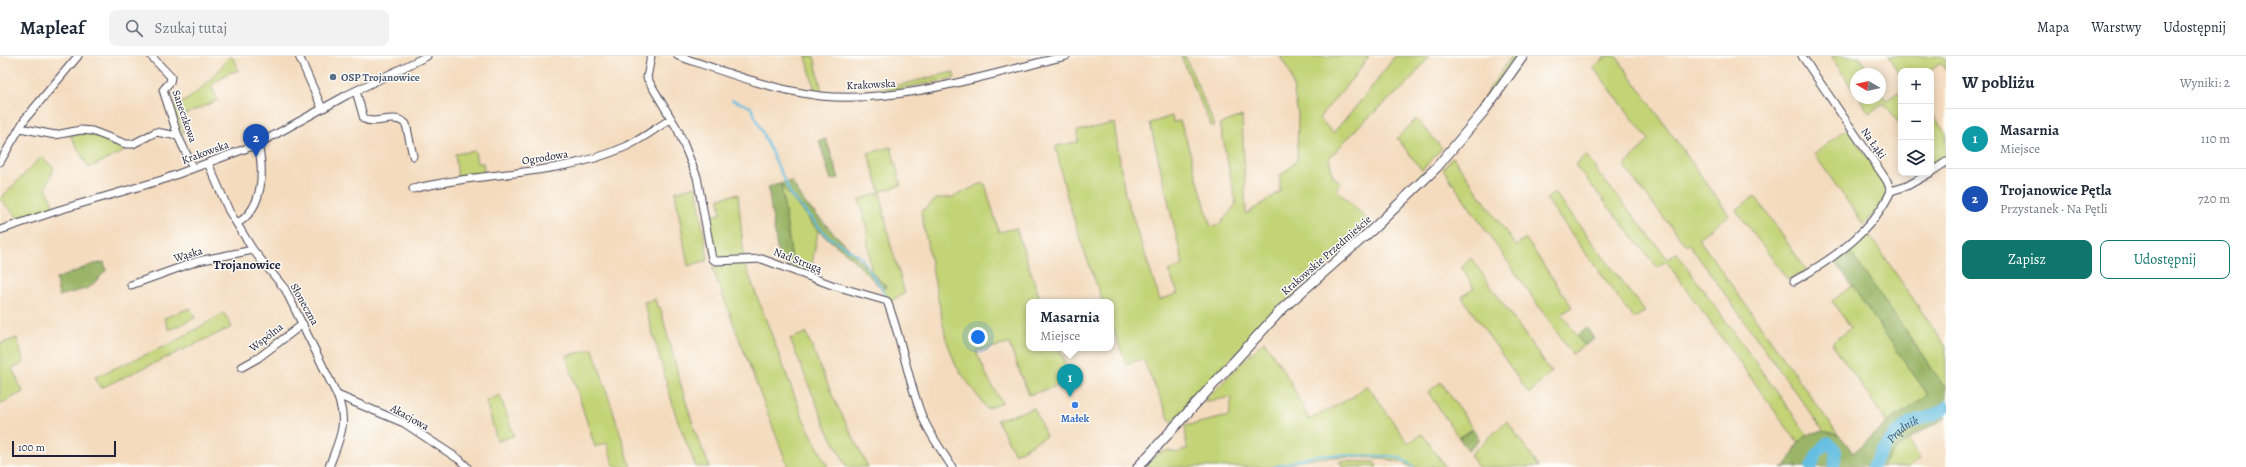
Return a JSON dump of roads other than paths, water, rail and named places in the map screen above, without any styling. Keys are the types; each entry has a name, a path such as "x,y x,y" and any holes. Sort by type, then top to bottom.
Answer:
{"main road":[{"name":"Krakowskie Przedmieście","path":"1138,467 1282,309 1378,225 1436,168 1484,111 1523,56"}],"street":[{"path":"0,162 34,106 62,77 78,56"},
{"name":"Saneczkowa","path":"151,56 171,77 170,82 163,90 178,136 193,168"},
{"path":"300,56 322,108"},
{"name":"Krakowska","path":"0,230 59,210 162,180 258,144 322,108 427,56"},
{"name":"Nad Strugą","path":"650,56 648,78 687,148 697,178 712,259 716,261 762,259 832,286 887,302 897,327 920,412 932,436 952,467"},
{"name":"Krakowska","path":"678,56 765,84 822,96 856,98 912,91 1066,56"},
{"name":"Na Łąki","path":"1802,56 1887,180 1891,191"},
{"path":"356,92 364,119 372,121 398,119 406,124 413,156"},
{"name":"Ogrodowa","path":"413,189 434,183 506,175 577,163 626,147 671,119"},
{"path":"20,128 55,135 81,130 92,131 126,144 133,144 156,132 178,136"},
{"path":"238,223 246,215 259,194 261,172 258,144"},
{"path":"1934,171 1946,162"},
{"name":"Słoneczna","path":"208,163 225,203 253,250 285,289 337,395 342,408 344,422 329,467"},
{"path":"1794,281 1819,267 1849,246 1874,217 1891,191 1907,186 1925,176"},
{"name":"Wąska","path":"131,285 198,261 253,250"},
{"name":"Wspólna","path":"242,367 258,358 303,324"},
{"name":"Akacjowa","path":"337,395 404,423 460,460 467,467"}],"waterway":[{"path":"732,100 751,107 792,197 827,236 861,257 888,299"},
{"name":"Prądnik","path":"1872,467 1884,448 1904,427 1910,423 1941,411 1946,407"},
{"name":"Prądnik","path":"1811,467 1818,452 1828,442 1836,451 1834,467"},
{"path":"1273,467 1317,455 1391,456 1402,459 1414,467"}],"place":[{"name":"OSP Trojanowice","path":"333,77"},
{"name":"Trojanowice Pętla","path":"256,157"},
{"name":"Masarnia","path":"1070,397"},
{"name":"Małek","path":"1075,405"}],"district":[{"name":"Trojanowice","path":"247,264"}]}
